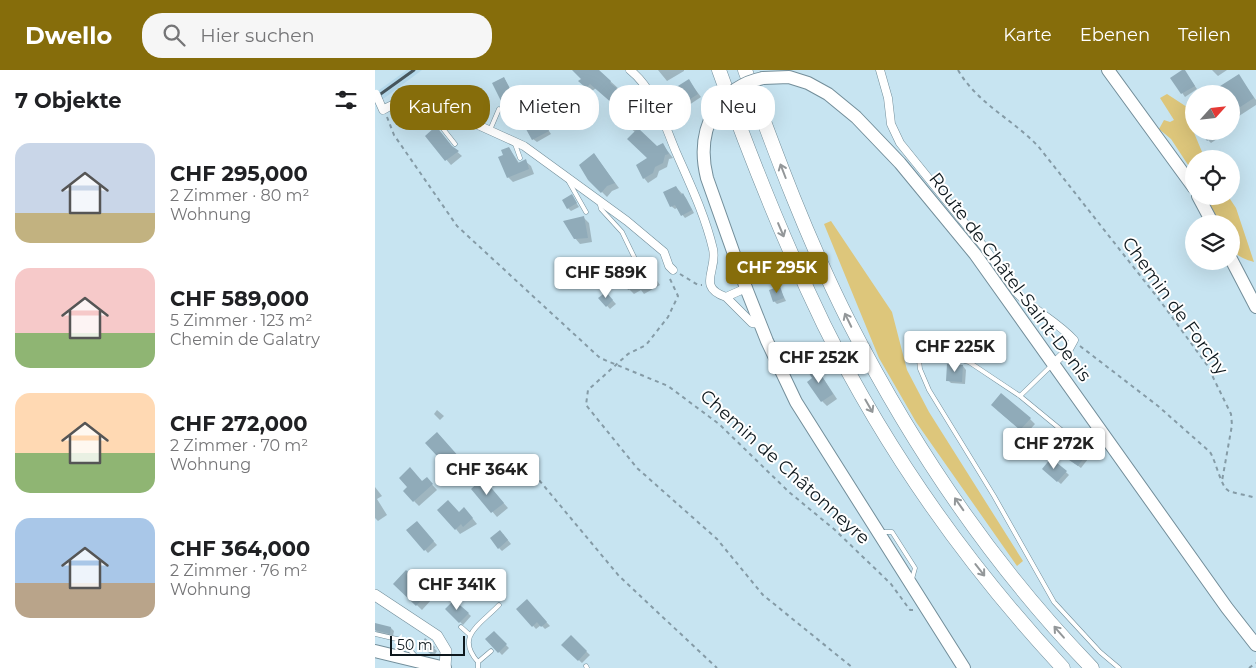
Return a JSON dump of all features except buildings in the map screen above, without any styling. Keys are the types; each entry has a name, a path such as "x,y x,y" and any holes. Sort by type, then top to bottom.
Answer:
{"highway":[{"path":"719,70 769,202 795,263 840,355 876,419 901,459 963,548 1015,614 1063,668"},
{"path":"745,70 784,175 825,272 848,320 896,407 974,526 1040,609 1092,668"}],"main road":[{"path":"1107,70 1185,176"},
{"name":"Route de Châtel-Saint-Denis","path":"964,668 796,402 760,324 715,204 704,165 704,136 715,110 725,98 739,87 763,78 789,77 808,83 828,94 855,117 901,162 952,224 1227,608 1256,644"},
{"path":"1237,270 1256,307"},
{"path":"375,651 445,668"}],"street":[{"path":"630,70 637,74 659,108 695,191 713,250 714,260 710,275 710,286 715,293 726,297 752,323 760,324"},
{"path":"881,70 888,98 891,124 904,149 952,206 1016,292 1037,311 1056,322 1074,340 1069,349 1053,363"},
{"path":"377,96 383,110 390,106"},
{"path":"490,130 515,141 598,199 665,252 669,266 673,270"},
{"path":"726,297 746,288"},
{"path":"375,595 437,636 446,651 445,668"}],"lane":[{"path":"490,130 499,109"},
{"path":"444,130 455,144"},
{"path":"515,141 520,158"},
{"path":"569,177 586,212"},
{"path":"598,199 601,209 622,232 638,265"},
{"path":"1082,447 1020,396 969,362 932,352 919,360 920,369 929,390 1054,602 1091,642 1119,668"},
{"path":"1020,396 1053,363"},
{"path":"478,668 478,662 470,653 467,644 470,636 499,605"},
{"path":"461,627 470,636"},
{"path":"375,634 401,640 420,662"},
{"path":"478,662 491,651"}],"path":[{"name":"Chemin de Forchy","path":"958,70 977,96 1025,132 1038,146 1161,302 1207,364 1231,414 1232,426 1222,481"},
{"name":"Chemin de Châtonneyre","path":"383,110 394,135 457,226 600,358 668,386 696,405 719,424 789,492 835,530 891,584 911,610 925,606"},
{"path":"698,285 673,270 670,278 678,296 668,318 646,345 628,354 589,390 586,405 637,468 717,539 760,591 853,668"},
{"path":"1074,340 1158,406 1210,452 1228,491 1256,498"},
{"path":"529,468 619,576 717,668"},
{"path":"1249,668 1256,663"}],"shaded area":[{"path":"407,70 422,70 402,85 390,85 390,94 375,105 375,93"},
{"path":"1167,94 1185,106 1185,140 1197,140 1201,150 1185,150 1185,160 1171,139 1159,129 1164,120 1170,122 1174,120 1160,98"},
{"path":"1211,205 1234,205 1238,215 1214,215"},
{"path":"1240,220 1254,262 1240,256"},
{"path":"831,221 892,312 907,370 929,412 1023,561 1017,566 916,422 879,358 824,224"}],"water":[{"path":"586,266 597,281 590,287 579,272"}],"railway":[{"path":"375,98 414,70"}]}
